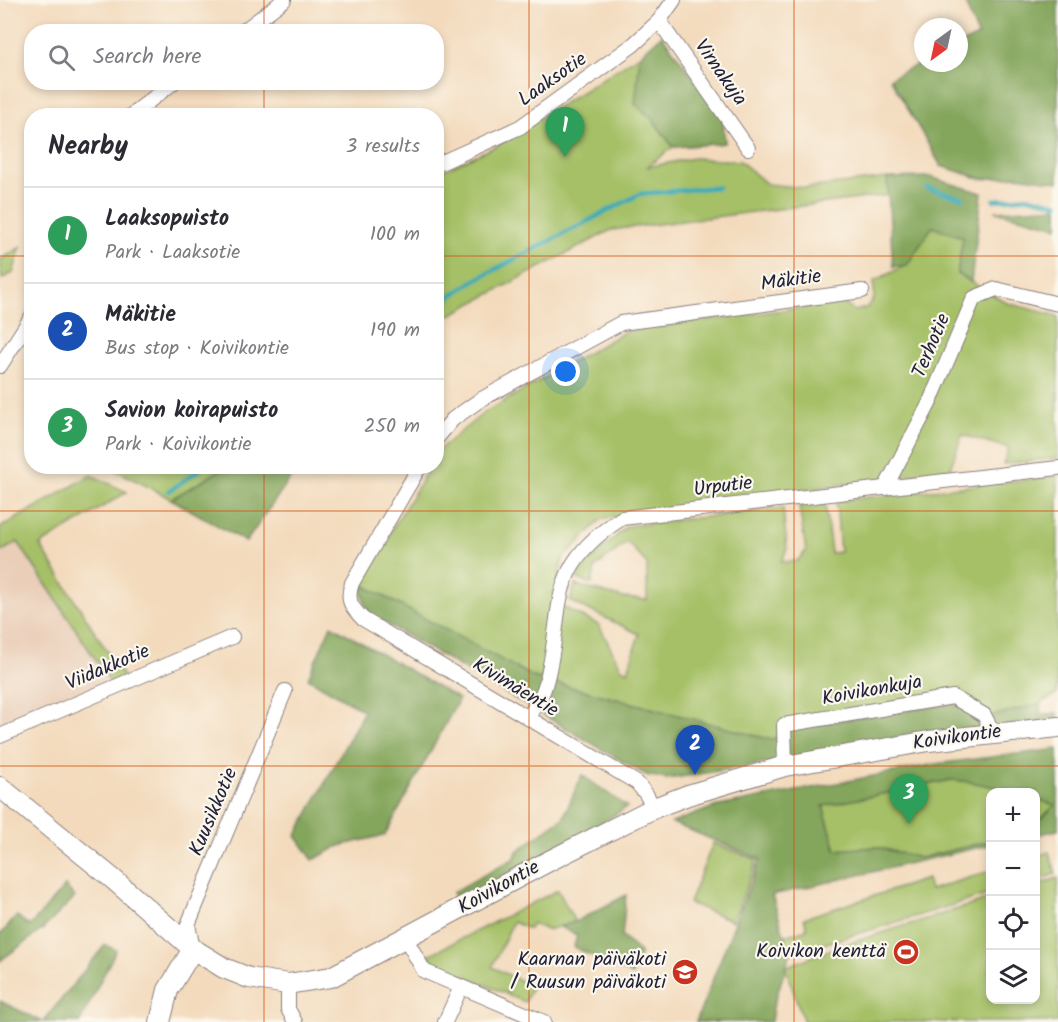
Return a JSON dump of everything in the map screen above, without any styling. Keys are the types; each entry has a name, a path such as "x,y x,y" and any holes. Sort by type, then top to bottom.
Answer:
{"main road":[{"name":"Koivikontie","path":"0,787 113,879 193,949 224,968 249,978 288,984 331,976 654,808 710,788 785,766 993,732 1058,727"},
{"path":"160,1022 168,990 193,949"}],"street":[{"path":"252,24 284,0"},
{"name":"Laaksotie","path":"444,161 520,127 605,67 659,21 674,0"},
{"name":"Virnakuja","path":"659,21 748,148"},
{"path":"140,108 164,90"},
{"name":"Terhotie","path":"885,488 929,404 974,298 996,289 1058,304"},
{"name":"Mäkitie","path":"444,430 453,419 480,400 621,323 862,291"},
{"path":"0,366 24,328"},
{"name":"Urputie","path":"528,718 545,687 560,597 566,575 586,545 622,518 1058,468"},
{"name":"Kivimäentie","path":"415,474 352,583 349,594 350,606 363,619 637,783 654,808"},
{"name":"Viidakkotie","path":"0,736 232,637"},
{"name":"Kuusikkotie","path":"193,949 188,925 285,691"},
{"name":"Koivikonkuja","path":"785,766 784,726 953,697 984,716 993,732"},
{"path":"406,939 424,970 544,1022"},
{"path":"288,984 288,1009 295,1022"},
{"path":"445,1022 461,987"}],"shaded area":[{"path":"18,542 111,683 0,727 0,553"}],"green space":[{"path":"964,0 1058,0 1058,182 1017,176 982,179 941,166 890,78 914,66 914,72 968,72 968,41 978,36"},
{"path":"662,35 725,143 673,147 647,167 694,158 740,161 767,184 807,188 887,178 889,195 611,230 444,318 444,170 496,146 640,55"},
{"path":"662,35 723,118 725,143 673,147 653,120 635,104 640,55"},
{"path":"930,177 982,193 971,282 957,274 963,237 932,227 907,265 893,267 887,178"},
{"path":"1058,207 1058,227 995,211"},
{"path":"932,227 963,237 957,274 1007,303 1058,316 1058,458 1003,464 1009,448 962,435 950,469 602,519 563,558 553,602 599,625 621,668 628,671 639,634 570,601 575,585 624,598 647,600 647,564 627,542 595,568 592,584 577,579 583,567 627,526 783,508 787,549 781,562 797,561 806,551 799,506 825,504 831,553 840,552 836,501 1058,476 1057,694 1040,704 993,716 952,704 791,728 772,740 533,677 359,583 426,474 444,474 444,446 485,412 626,331 843,302 854,311 866,308 874,299 874,281 907,265"},
{"path":"21,247 13,273 2,279 0,260"},
{"path":"123,474 214,474 171,499"},
{"path":"214,474 293,474 246,542 171,499"},
{"path":"91,475 127,492 40,545 124,678 111,683 18,542 0,552 0,528"},
{"path":"359,583 533,677 772,740 791,728 952,704 993,716 1040,704 1041,714 1058,713 1058,718 667,779 646,775 368,613"},
{"path":"331,625 459,699 385,835 339,846 313,860 296,836 364,711 308,678"},
{"path":"1058,749 1058,830 1040,834 1040,820 1055,805 1040,800 1040,788 1002,788 950,780 823,806 836,850 876,847 920,858 986,842 986,846 772,895 790,954 773,1007 771,1022 696,1022 760,859 672,823 714,807 935,764"},
{"path":"582,775 627,807 591,830 456,902 453,892 515,858 517,851 563,818"},
{"path":"951,780 971,781 997,788 986,788 986,842 920,858 876,847 836,850 823,806"},
{"path":"1040,800 1055,805 1040,820"},
{"path":"713,843 757,860 733,921 689,903"},
{"path":"1049,852 1056,874 1040,879 1040,855"},
{"path":"986,872 986,895 790,954 784,936 807,929 804,918 927,879 930,890"},
{"name":"Koivikon kenttä","path":"1058,878 1058,1022 804,1022 785,967 840,946 986,900 986,1004 1040,1004 1040,884"},
{"path":"65,886 75,897 43,929 0,961 0,935 17,916 30,926"},
{"path":"558,890 575,922 547,930 532,923 529,929 513,922 492,967 532,986 525,1002 437,964 427,956"},
{"path":"626,895 622,937 640,952 632,975 574,947 577,935 560,927 575,922"},
{"path":"105,945 116,950 80,1022 43,1022"},
{"path":"0,1001 43,1022 0,1022"}],"waterway":[{"path":"444,301 475,280 640,194 718,187"},
{"path":"927,188 963,198"},
{"path":"994,200 1030,197 1058,204"},
{"path":"169,491 193,474"}],"place":[{"name":"Laaksopuisto","path":"565,157"},
{"name":"Mäkitie","path":"695,775"},
{"name":"Savion koirapuisto","path":"909,824"},
{"name":"Koivikon kenttä","path":"906,952"},
{"name":"Kaarnan päiväkoti / Ruusun päiväkoti","path":"685,972"}]}
